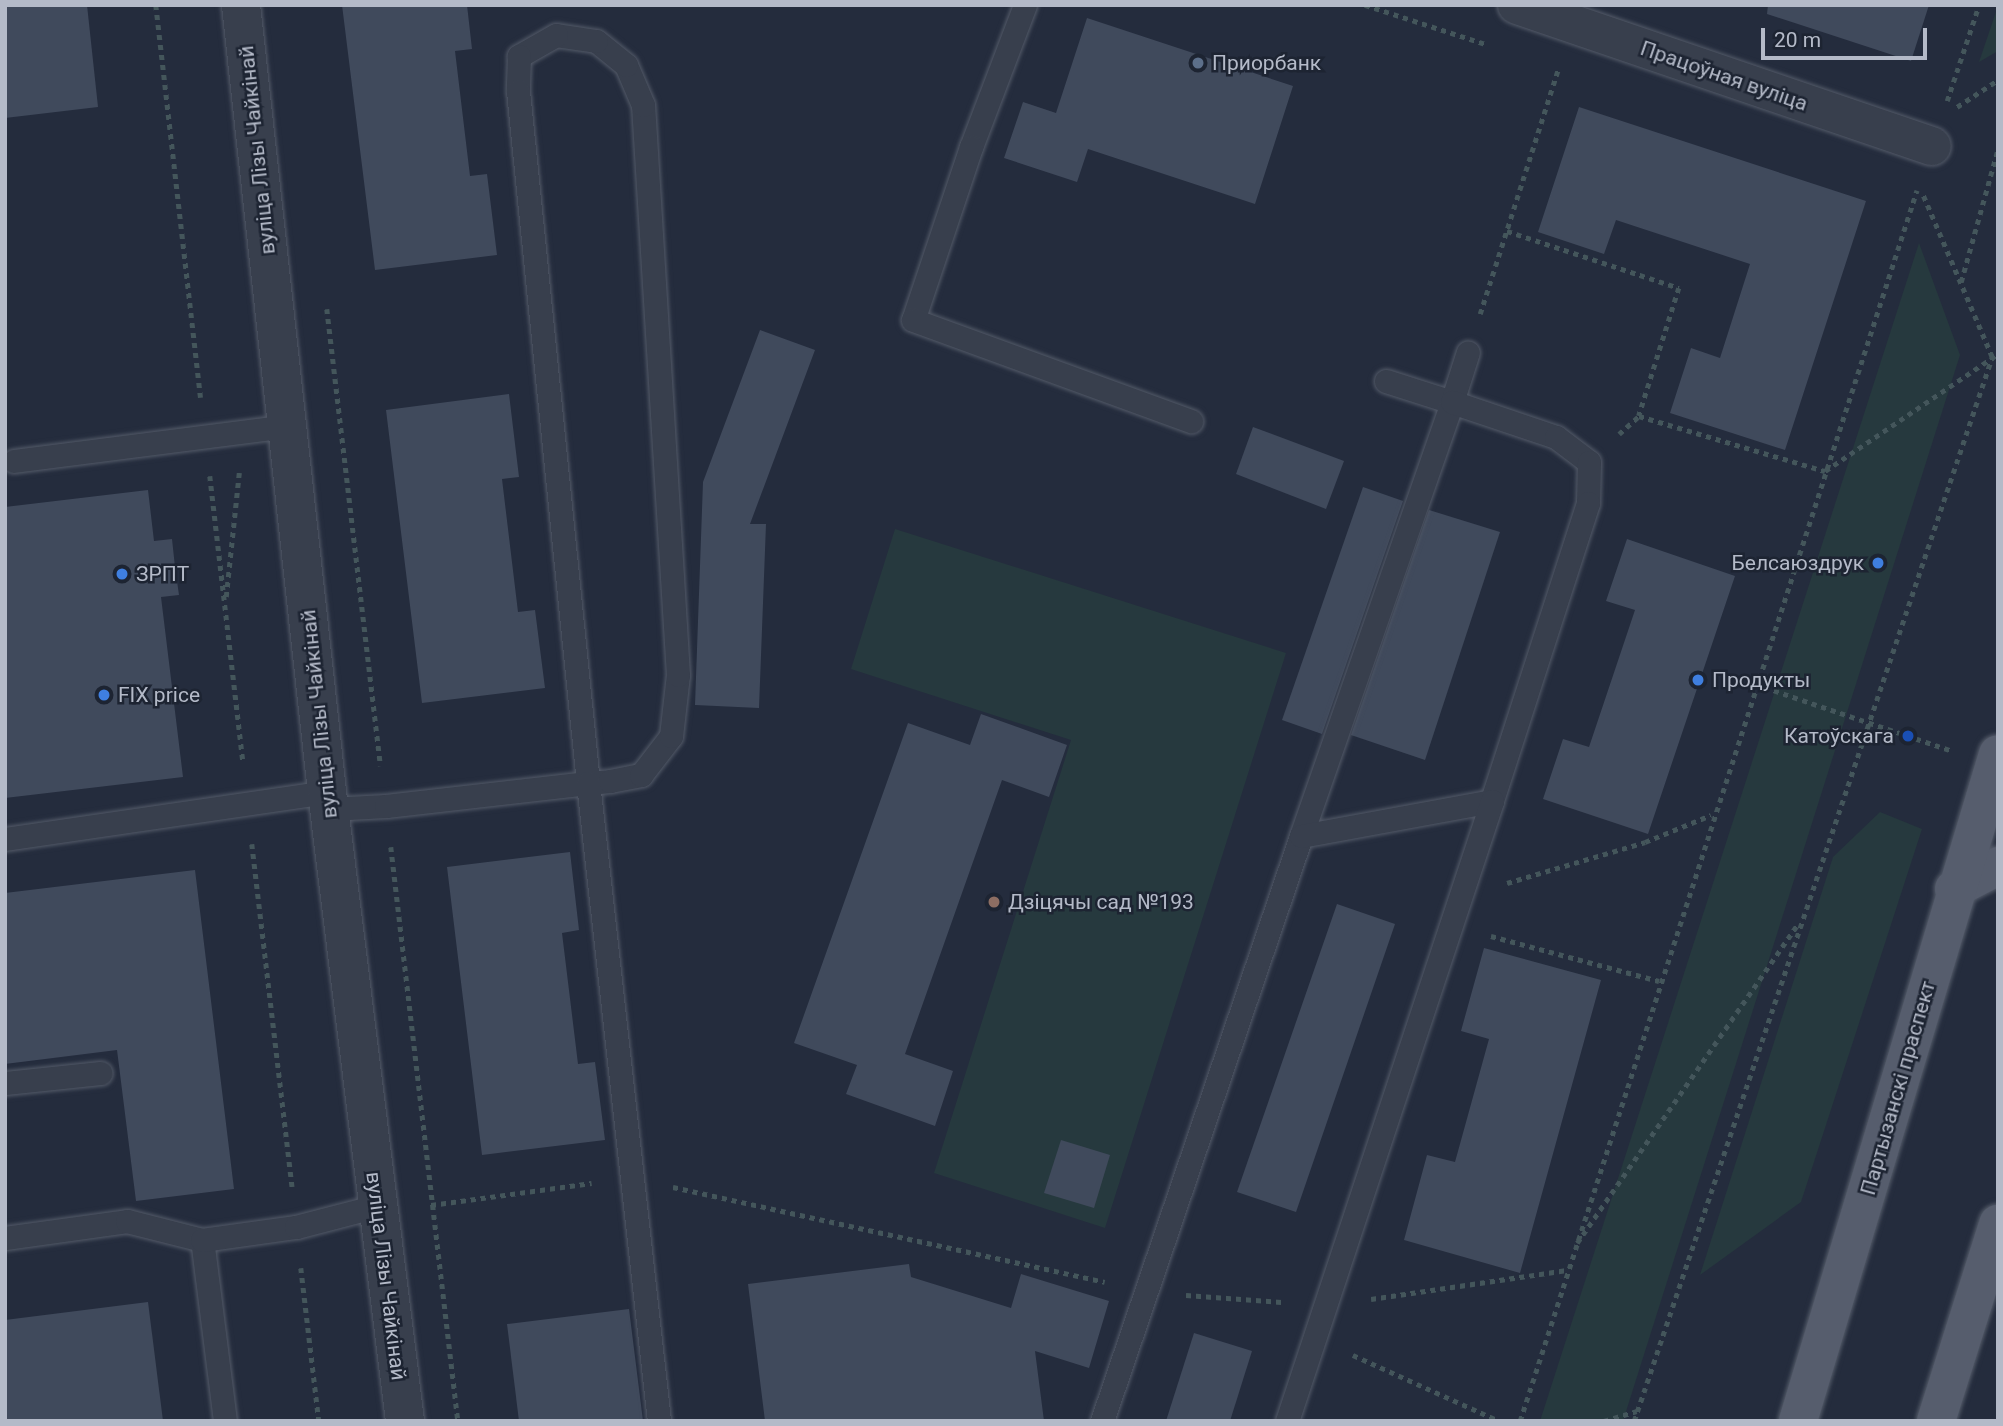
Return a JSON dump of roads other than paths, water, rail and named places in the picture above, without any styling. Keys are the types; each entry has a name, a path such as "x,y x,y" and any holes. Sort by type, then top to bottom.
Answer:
{"main road":[{"name":"Партызанскі праспект","path":"1798,1421 1873,1179 1954,889 1998,754"},
{"path":"1954,889 1998,866"},
{"path":"1936,1421 1998,1224"}],"street":[{"name":"вуліца Лізы Чайкінай","path":"242,5 328,800 405,1421"},
{"name":"Працоўная вуліца","path":"1517,5 1932,146"}],"lane":[{"path":"1025,5 971,147 913,320 1191,421"},
{"path":"5,839 248,804 328,800 386,806 588,783 641,775 657,760 671,736 678,675 643,105 626,65 596,41 556,35 519,56 518,91 588,783 659,1421"},
{"path":"1102,1421 1468,352"},
{"path":"1287,1421 1588,503 1589,462 1556,437 1386,381"},
{"path":"15,461 287,426"},
{"path":"1301,836 1492,801"},
{"path":"5,1083 100,1073"},
{"path":"5,1238 127,1222 202,1240 296,1227 377,1206"},
{"path":"202,1240 225,1421"}],"place":[{"name":"Приорбанк","path":"1198,63"},
{"name":"Белсаюздрук","path":"1878,563"},
{"name":"ЗРПТ","path":"122,574"},
{"name":"Продукты","path":"1698,680"},
{"name":"FIX price","path":"104,695"},
{"name":"Катоўскага","path":"1908,736"},
{"name":"Дзіцячы сад №193","path":"994,902"}]}
